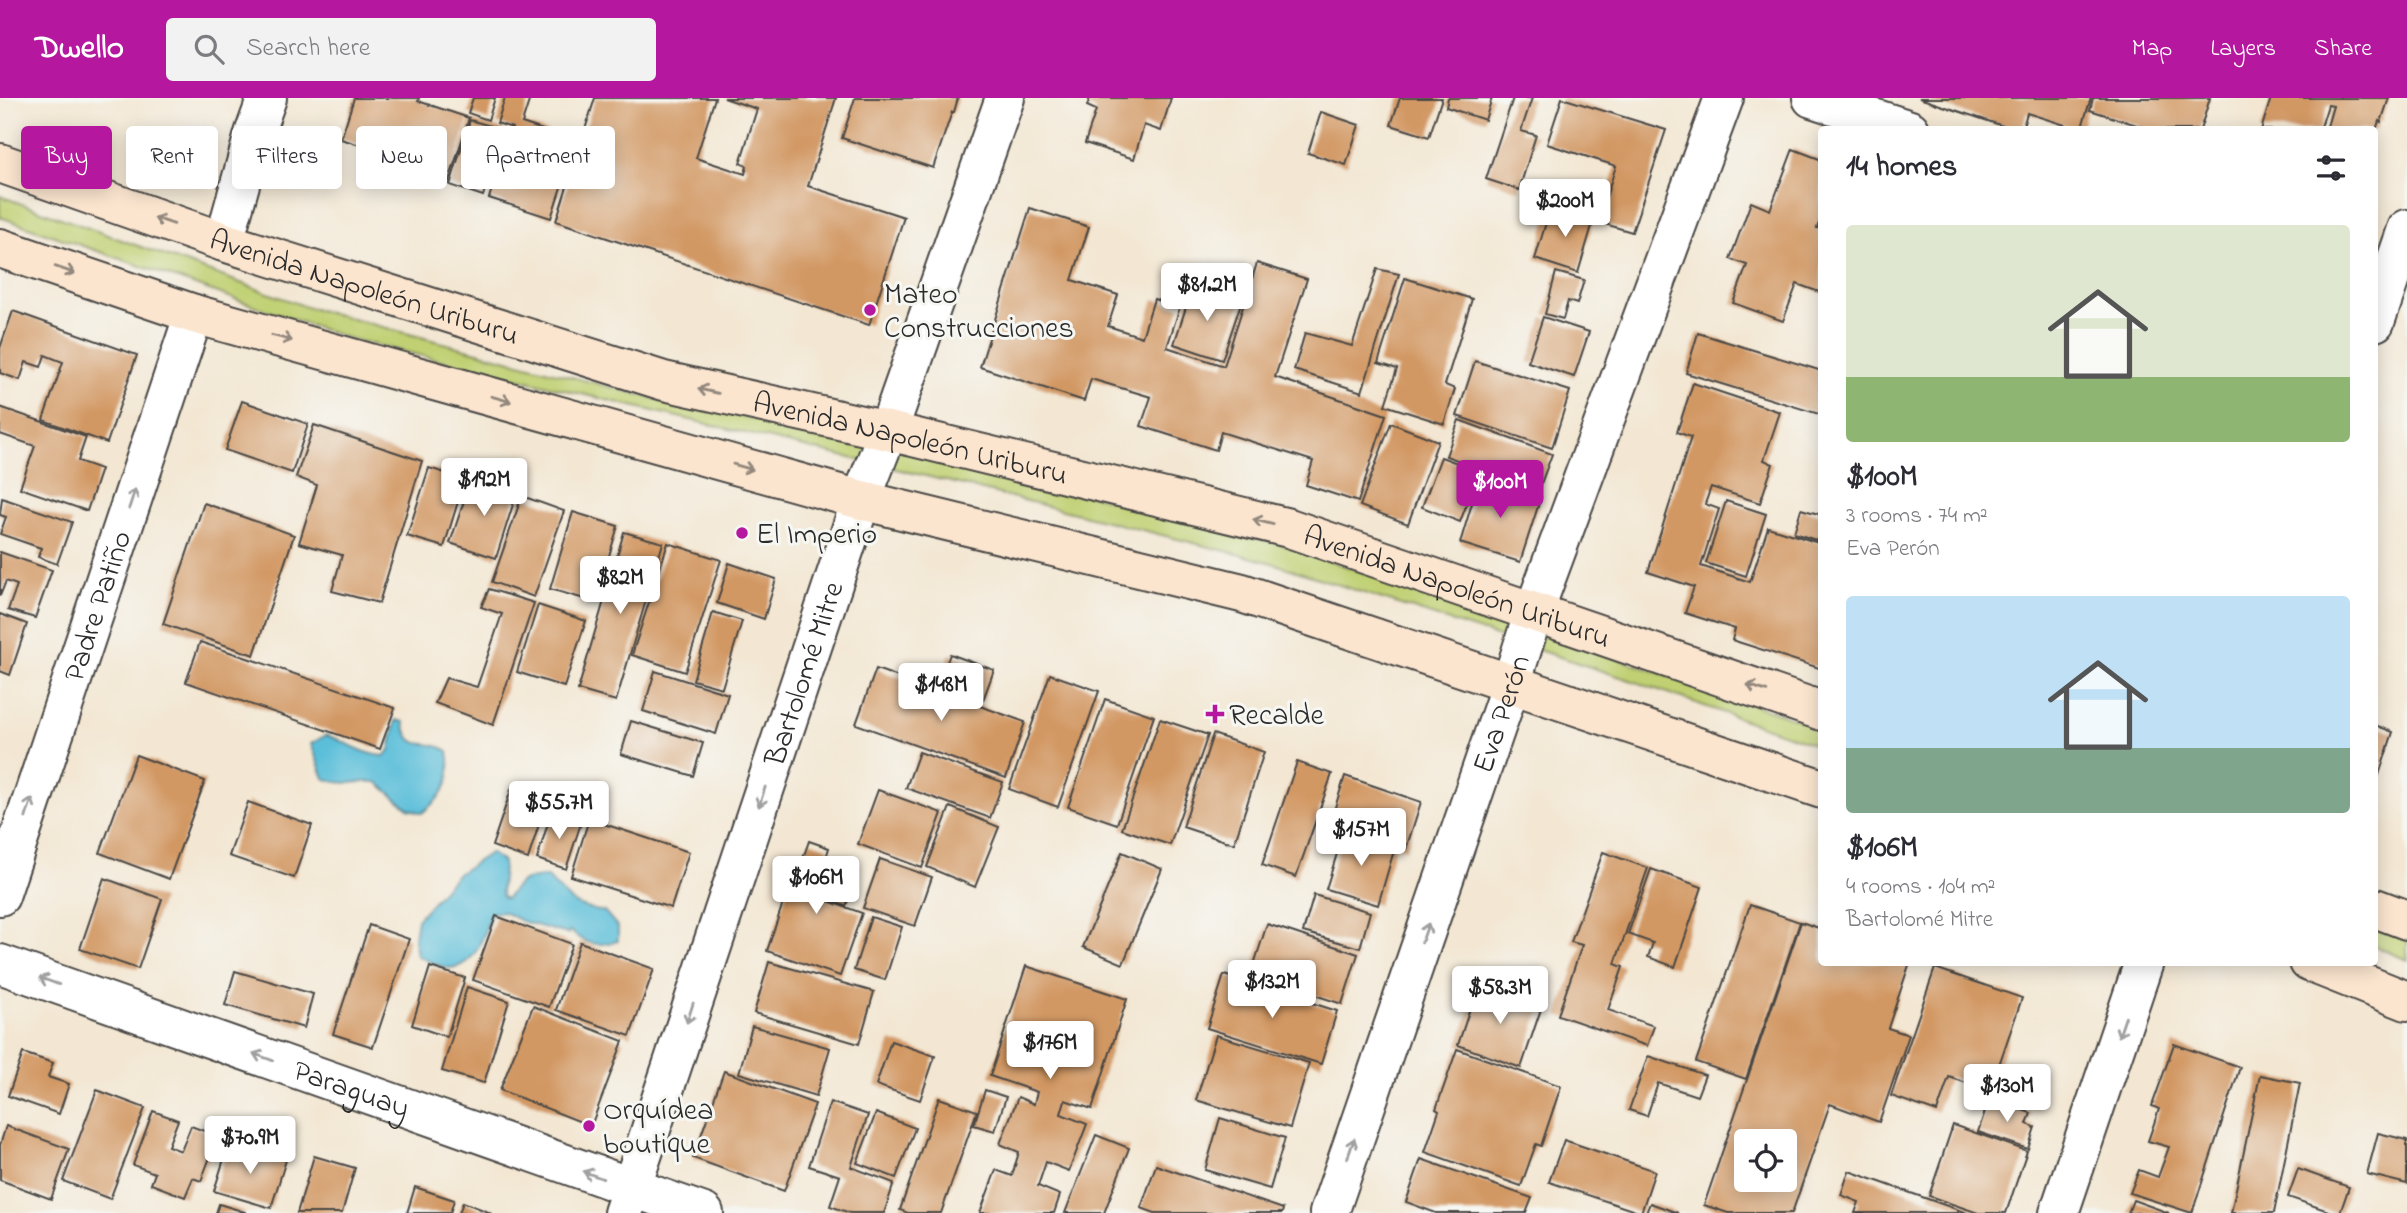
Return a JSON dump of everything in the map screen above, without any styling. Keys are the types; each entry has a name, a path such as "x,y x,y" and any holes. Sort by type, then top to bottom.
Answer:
{"main road":[{"name":"Avenida Napoleón Uriburu","path":"0,163 224,242 664,381 888,431 1289,528 1818,710"},
{"path":"0,248 194,314 861,500 1242,593 1818,788"},
{"path":"2378,909 2407,920"},
{"path":"2319,966 2407,1001"}],"street":[{"path":"224,242 254,134 267,98"},
{"name":"Bartolomé Mitre","path":"627,1201 861,500 888,431 1005,98"},
{"name":"Eva Perón","path":"1329,1213 1534,611 1724,98"},
{"path":"1812,98 1898,126"},
{"path":"2378,302 2381,282 2407,229"},
{"name":"Padre Patiño","path":"0,896 194,314"},
{"name":"Paraguay","path":"0,964 627,1201 704,1213"},
{"path":"2059,1213 2143,966"}],"green space":[{"path":"0,196 307,307 659,400 963,462 1277,543 1818,727 1818,746 1630,680 1269,562 955,483 347,338 0,217"},
{"path":"2378,924 2407,936 2407,960 2378,947"}],"water":[{"path":"396,720 404,722 410,738 415,742 448,751 449,771 446,786 437,800 422,813 408,808 377,782 343,783 324,778 311,744 326,735 369,753 384,756 390,750"},
{"path":"490,853 503,862 502,897 506,899 523,881 547,877 578,905 605,912 618,927 618,941 593,944 570,931 567,934 521,921 504,912 491,913 478,948 473,956 459,966 445,968 417,956 414,938 417,919 456,875"}],"building":[{"path":"354,98 419,98 418,101 469,118 466,126 461,126 461,143 448,184 447,126 356,126 356,144 342,139"},
{"path":"473,98 495,98 488,120 468,113"},
{"path":"505,98 530,98 522,123 531,126 506,126 497,123"},
{"path":"595,98 715,98 696,158 745,174 747,166 740,163 757,109 724,98 836,98 808,186 904,217 869,325 556,221 566,189 615,189 615,126 586,126"},
{"path":"855,98 958,98 933,168 842,138"},
{"path":"1090,98 1171,98 1161,131 1144,125 1134,159 1085,143 1096,110 1087,106"},
{"path":"1400,98 1442,98 1429,137 1391,125"},
{"path":"1448,98 1492,98 1485,120 1446,107"},
{"path":"1513,98 1532,98 1521,131 1536,135 1519,190 1486,179"},
{"path":"1562,98 1666,130 1632,232 1598,222 1616,166 1547,144"},
{"path":"1919,98 2091,98 2082,126 2068,126 2027,113 2023,126 2003,126"},
{"path":"2093,98 2210,98 2201,126 2140,126 2090,110"},
{"path":"2271,98 2389,98 2377,126 2327,126 2333,106 2328,105 2321,126 2262,126"},
{"path":"1321,112 1359,125 1346,165 1308,153"},
{"path":"470,120 490,126 468,126"},
{"path":"461,149 461,189 450,185"},
{"path":"1793,149 1818,158 1818,292 1797,284 1783,321 1733,303 1747,265 1730,259 1751,202 1770,210"},
{"path":"462,189 485,189 483,196"},
{"path":"492,189 560,189 551,218 489,198"},
{"path":"1551,206 1594,219 1578,273 1535,259"},
{"path":"1030,208 1089,227 1072,280 1118,295 1108,326 1142,337 1154,299 1180,307 1167,347 1224,366 1257,263 1307,279 1275,377 1386,415 1358,502 1306,485 1313,461 1221,432 1216,450 1141,426 1151,397 1091,379 1084,401 980,367"},
{"path":"1377,269 1399,274 1362,392 1294,370 1305,333 1352,346"},
{"path":"1556,272 1584,280 1577,304 1568,301 1563,319 1545,314"},
{"path":"1405,278 1472,299 1445,385 1455,389 1444,424 1385,405 1397,369 1378,363"},
{"path":"1193,286 1241,303 1222,360 1174,344"},
{"path":"13,311 137,355 107,443 43,420 63,362 45,355 41,367 26,362 20,380 0,373 0,348"},
{"path":"1543,317 1589,332 1574,377 1528,362"},
{"path":"1698,333 1818,370 1818,414 1686,373"},
{"path":"1475,361 1570,391 1552,448 1457,416"},
{"path":"1693,383 1780,412 1764,460 1773,464 1760,503 1711,487 1705,504 1719,509 1701,566 1750,582 1768,527 1818,543 1818,668 1732,640 1735,629 1685,613 1694,587 1648,572 1691,437 1677,432"},
{"path":"242,401 308,424 292,473 225,450"},
{"path":"0,407 86,437 78,461 101,469 87,511 20,488 35,446 0,434"},
{"path":"1459,420 1552,454 1539,489 1446,456"},
{"path":"1391,423 1438,441 1408,524 1360,506"},
{"path":"314,425 422,461 379,603 332,591 342,555 299,543 317,485 296,477"},
{"path":"1441,457 1479,471 1460,522 1422,507"},
{"path":"429,468 465,479 444,547 407,536"},
{"path":"472,477 517,492 496,558 450,543"},
{"path":"1480,477 1541,497 1520,562 1460,543"},
{"path":"522,496 564,511 534,597 492,582"},
{"path":"2,498 72,522 57,564 38,557 41,548 0,534 6,517 0,515"},
{"path":"1726,501 1766,514 1746,576 1706,563"},
{"path":"204,503 294,535 254,655 163,624"},
{"path":"1801,509 1818,514 1818,541 1794,533"},
{"path":"573,512 618,526 595,602 550,589"},
{"path":"624,532 663,543 616,701 578,690"},
{"path":"668,543 721,560 685,672 632,655"},
{"path":"0,552 52,570 35,618 8,610 17,585 6,581 0,596"},
{"path":"729,563 776,579 764,619 717,603"},
{"path":"489,589 534,603 493,725 435,703 446,678 477,687 502,614 481,607"},
{"path":"538,605 586,621 564,687 517,672"},
{"path":"713,612 742,621 722,688 693,680"},
{"path":"0,614 27,624 10,675 0,671"},
{"path":"200,642 395,708 380,749 186,682"},
{"path":"950,654 994,670 983,700 939,684"},
{"path":"876,669 1025,722 1006,778 856,724"},
{"path":"655,671 728,694 716,734 643,711"},
{"path":"1050,674 1099,691 1058,807 1009,789"},
{"path":"1105,699 1154,716 1117,824 1068,807"},
{"path":"1160,719 1208,735 1170,845 1122,829"},
{"path":"631,721 703,743 693,776 621,754"},
{"path":"2378,726 2393,732 2378,778"},
{"path":"1213,734 1264,752 1234,844 1183,827"},
{"path":"919,752 1003,782 990,818 906,788"},
{"path":"136,755 205,781 169,879 100,853"},
{"path":"1297,762 1332,774 1296,877 1262,865"},
{"path":"1345,776 1421,802 1406,849 1330,823"},
{"path":"512,787 547,799 528,859 492,846"},
{"path":"878,790 942,813 922,868 858,844"},
{"path":"248,802 312,825 294,878 229,856"},
{"path":"950,807 999,827 975,887 927,867"},
{"path":"551,813 581,823 566,869 537,859"},
{"path":"589,819 689,852 671,908 571,876"},
{"path":"1344,831 1395,847 1378,905 1326,889"},
{"path":"809,841 829,848 822,871 854,882 846,906 817,897 862,913 840,976 767,951 788,888 797,866 800,867"},
{"path":"1122,852 1162,869 1123,964 1083,947"},
{"path":"1603,852 1648,868 1615,964 1623,967 1608,1010 1654,1026 1647,1046 1558,1015 1582,945 1571,942"},
{"path":"880,859 932,877 915,926 863,908"},
{"path":"1651,869 1702,887 1675,967 1648,957 1653,943 1628,934"},
{"path":"104,878 162,899 138,969 80,949"},
{"path":"1314,895 1370,912 1360,948 1303,932"},
{"path":"1750,905 1800,922 1746,1079 1696,1062"},
{"path":"496,916 572,944 549,1007 473,980"},
{"path":"871,917 902,927 885,980 854,970"},
{"path":"1801,922 1818,928 1818,966 1909,966 1888,1028 1909,1035 1879,1122 1830,1104 1792,1213 1728,1213 1704,1205"},
{"path":"1267,924 1358,954 1342,1004 1251,974"},
{"path":"369,925 409,939 373,1047 333,1034"},
{"path":"580,942 654,969 630,1036 556,1010"},
{"path":"769,962 874,992 859,1044 754,1013"},
{"path":"1026,966 1127,999 1092,1109 1065,1100 1061,1114 1087,1124 1069,1171 1046,1162 1038,1186 1060,1195 1054,1213 980,1213 996,1170 1012,1176 1019,1152 1000,1144 1018,1097 1034,1104 1037,1092 990,1076"},
{"path":"430,967 465,978 447,1037 412,1025"},
{"path":"1935,968 2022,998 1990,1091 1949,1077 1937,1112 1891,1096"},
{"path":"235,971 313,994 304,1028 225,1005"},
{"path":"1224,975 1337,1011 1321,1064 1207,1028"},
{"path":"1478,984 1542,1006 1521,1068 1458,1045"},
{"path":"467,987 509,1001 484,1083 442,1071"},
{"path":"533,1006 623,1041 591,1126 500,1090"},
{"path":"752,1026 830,1048 816,1096 739,1073"},
{"path":"1216,1035 1309,1063 1290,1128 1196,1100"},
{"path":"891,1041 935,1056 920,1100 876,1085"},
{"path":"2174,1044 2240,1067 2192,1213 2130,1193 2139,1170 2158,1177 2169,1147 2148,1141 2159,1109 2152,1106"},
{"path":"1457,1049 1561,1086 1541,1146 1536,1144 1521,1186 1425,1152 1439,1111 1436,1109"},
{"path":"23,1053 53,1063 48,1077 69,1084 59,1114 8,1096"},
{"path":"1648,1056 1705,1075 1697,1096 1658,1083 1647,1116 1629,1110"},
{"path":"724,1071 815,1104 784,1191 693,1158"},
{"path":"2260,1075 2300,1083 2274,1213 2231,1213"},
{"path":"97,1090 145,1108 110,1199 63,1181"},
{"path":"985,1090 1006,1097 995,1131 974,1125"},
{"path":"939,1098 977,1111 941,1213 908,1213 900,1210"},
{"path":"1989,1099 2031,1113 2027,1124 2035,1127 2028,1149 1978,1132"},
{"path":"830,1102 868,1115 851,1167 894,1183 884,1213 850,1213 830,1206 840,1176 809,1166"},
{"path":"153,1111 178,1120 168,1146 181,1151 191,1126 218,1136 201,1181 193,1178 185,1197 151,1184 155,1173 133,1165"},
{"path":"876,1113 915,1128 896,1178 857,1163"},
{"path":"1220,1118 1285,1138 1270,1189 1205,1170"},
{"path":"1953,1125 2027,1151 2006,1213 1978,1213 1929,1196"},
{"path":"6,1126 69,1149 51,1199 0,1180 0,1145"},
{"path":"2378,1133 2407,1140 2407,1184 2367,1174"},
{"path":"1096,1135 1129,1148 1104,1213 1065,1213"},
{"path":"1564,1140 1655,1171 1641,1213 1549,1182"},
{"path":"229,1143 286,1160 271,1208 214,1191"},
{"path":"314,1156 355,1168 342,1213 297,1213"},
{"path":"1421,1159 1532,1198 1526,1213 1436,1213 1406,1202"},
{"path":"1156,1165 1283,1209 1282,1213 1155,1213 1141,1208"},
{"path":"2298,1169 2349,1187 2340,1213 2288,1197"},
{"path":"1849,1171 1967,1213 1855,1213 1859,1202 1841,1195"},
{"path":"415,1187 454,1200 450,1213 407,1213"},
{"path":"2133,1200 2169,1213 2128,1213"},
{"path":"463,1202 491,1213 459,1213"},
{"path":"1650,1203 1678,1213 1646,1213"},
{"path":"219,1204 245,1212 245,1213 216,1213"}],"place":[{"name":"Mateo Construcciones","path":"870,310"},
{"name":"El Imperio","path":"742,533"},
{"name":"Recalde","path":"1215,714"},
{"name":"Orquídea boutique","path":"589,1126"}]}
